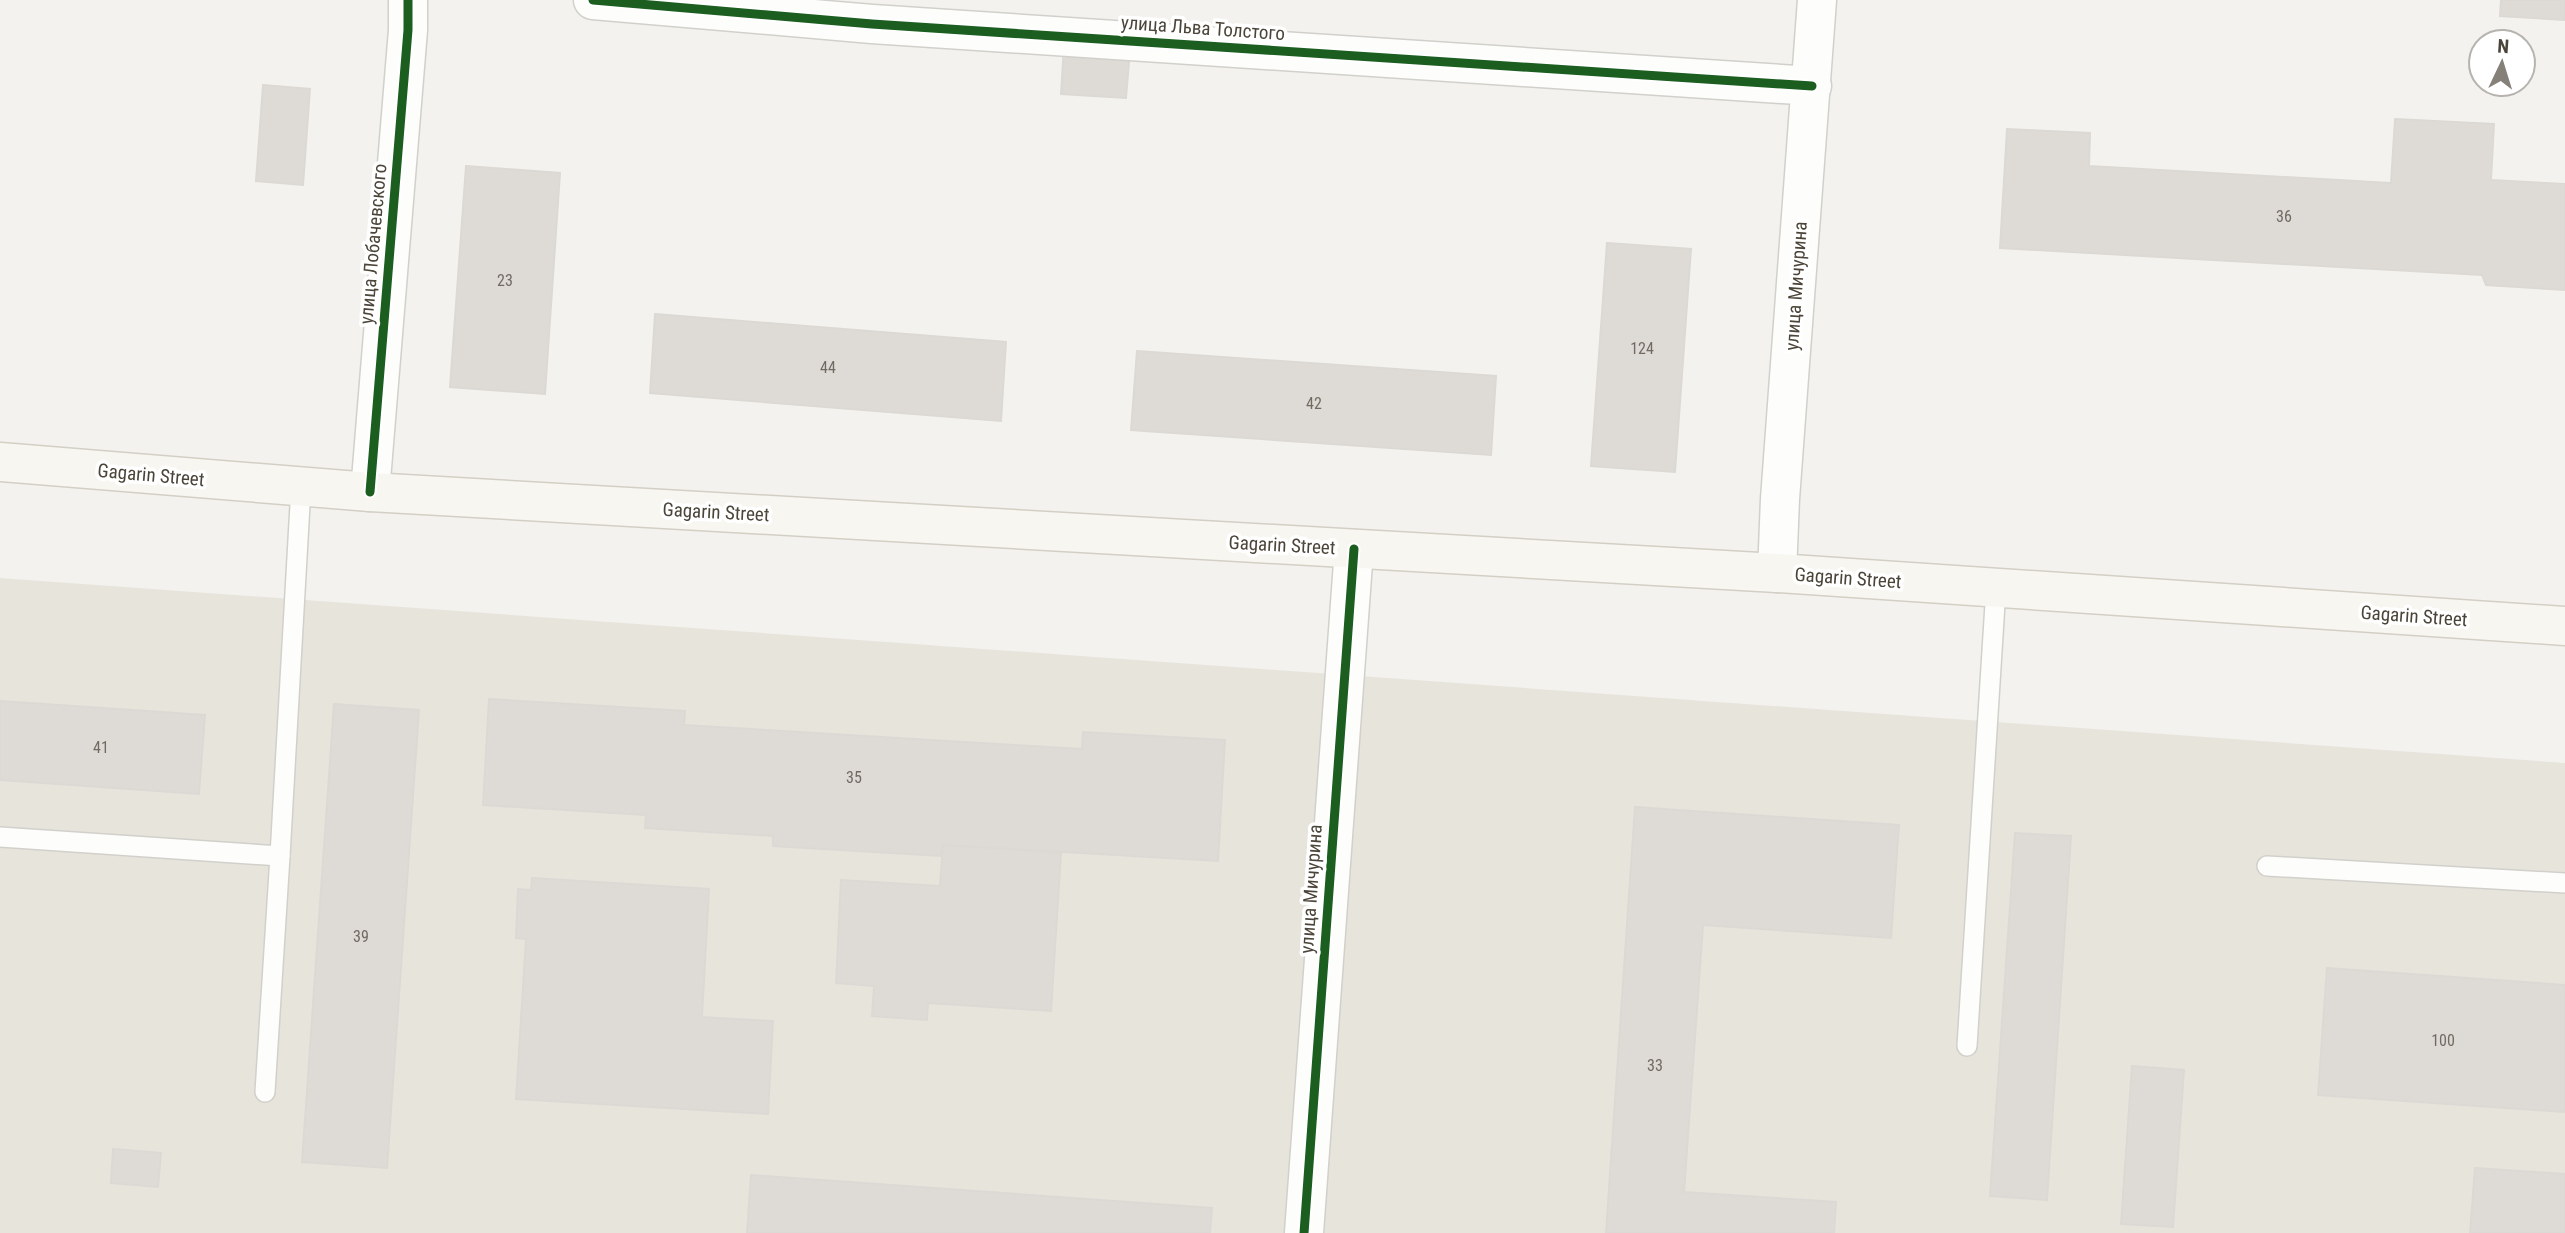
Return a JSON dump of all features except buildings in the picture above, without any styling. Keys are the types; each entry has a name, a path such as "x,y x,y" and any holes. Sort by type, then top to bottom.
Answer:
{"main road":[{"name":"Gagarin Street","path":"0,462 370,492 1777,573 2565,626"}],"street":[{"name":"улица Лобачевского","path":"370,492 408,30 408,0"},
{"name":"улица Льва Толстого","path":"593,0 872,24 1812,86"},
{"name":"улица Мичурина","path":"1777,573 1780,499 1817,0"},
{"name":"улица Мичурина","path":"1304,1233 1354,548"}],"lane":[{"path":"265,1093 300,487"},
{"path":"1967,1046 1996,588"},
{"path":"0,837 280,856"},
{"path":"2267,866 2565,883"}],"shaded area":[{"path":"0,578 2565,763 2565,1233 0,1233"}],"cycle path":[{"path":"370,492 408,30 408,0"},
{"path":"593,0 872,24 1812,86"},
{"path":"1304,1233 1354,549"}]}
